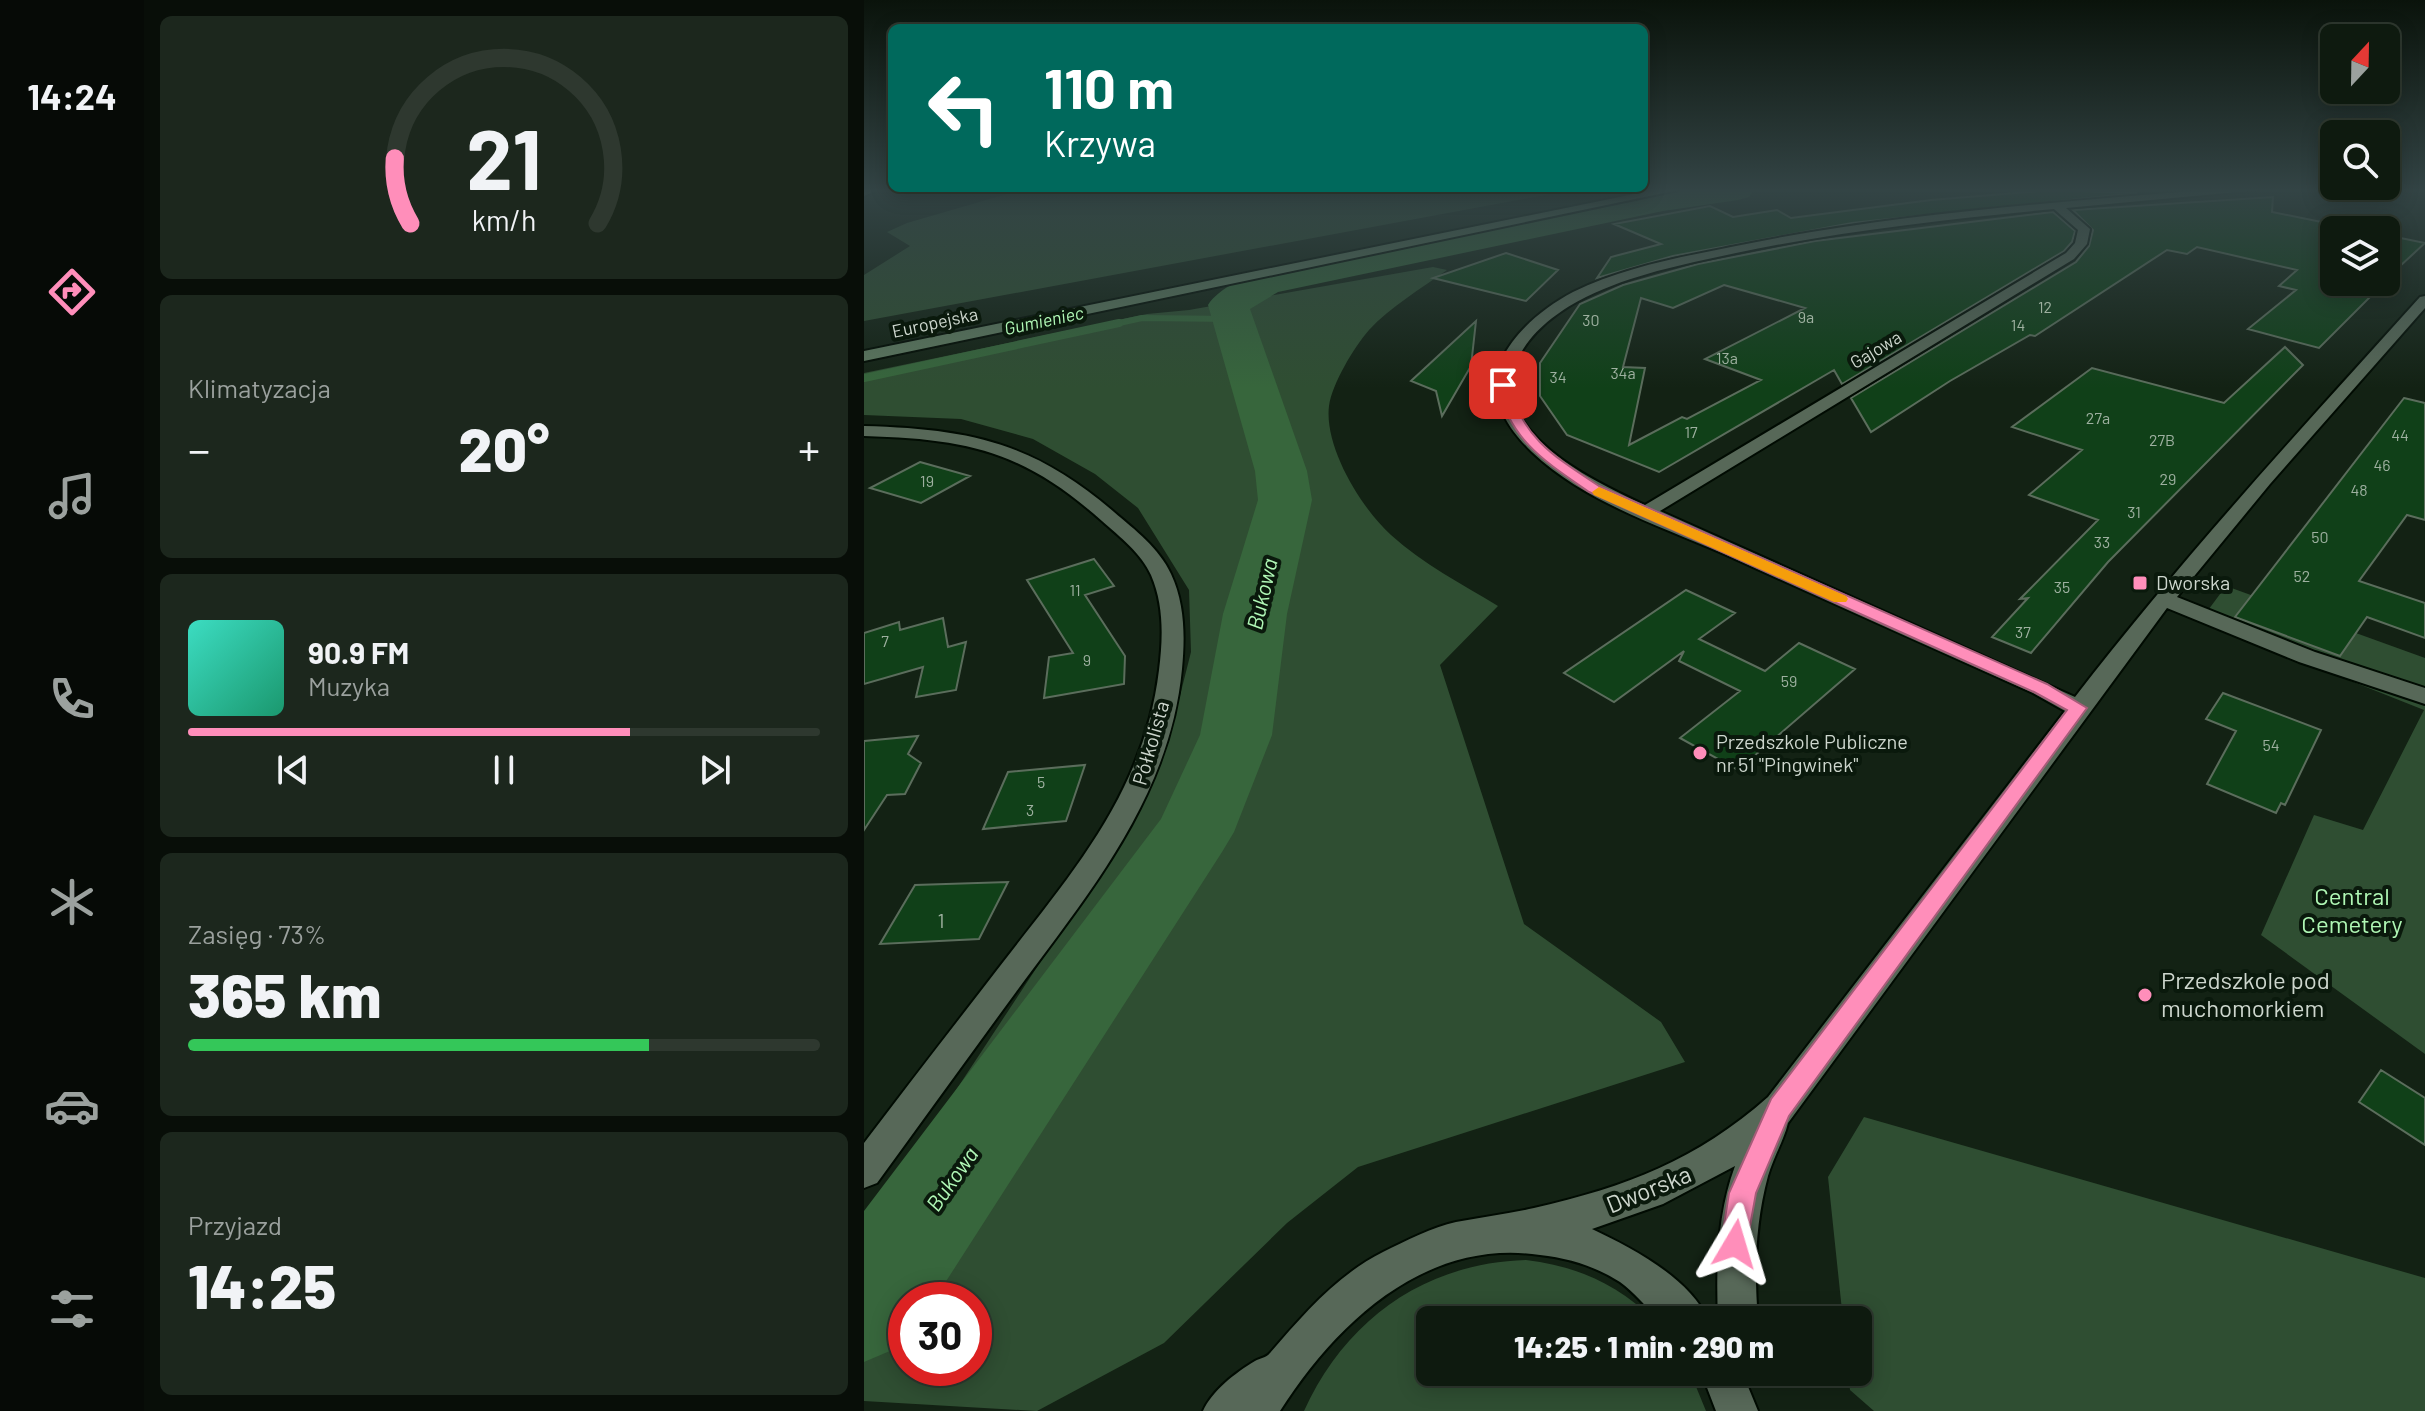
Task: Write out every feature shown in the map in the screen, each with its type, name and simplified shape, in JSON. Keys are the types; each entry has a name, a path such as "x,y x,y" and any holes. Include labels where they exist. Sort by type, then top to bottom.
{"main road":[{"path":"1198,273 1284,256"},
{"name":"Europejska","path":"864,356 1352,256"},
{"name":"Europejska","path":"864,340 1064,300"}],"street":[{"path":"1712,256 1624,278 1579,295 1552,312 1520,342 1507,362 1503,385 1509,411 1530,442 1594,489 2041,688 2078,708"},
{"name":"Gajowa","path":"1644,513 2070,256"},
{"name":"Dworska","path":"1737,1306 1734,1265 1743,1193 1758,1150 1780,1108 2163,599 2425,300"},
{"name":"Półkolista","path":"864,431 930,434 978,444 1021,458 1057,475 1151,557 1168,594 1175,633 1150,755 1139,787 1121,822 1071,894 864,1171"},
{"path":"2163,599 2307,657 2425,696"},
{"name":"Dworska","path":"1500,1234 1593,1212 1674,1183 1740,1146 1780,1108"},
{"path":"1224,1411 1289,1357 1335,1307 1388,1268 1443,1244 1500,1234 1556,1237 1609,1256 1658,1288 1675,1306"},
{"path":"1256,1411 1289,1357"},
{"path":"1727,1386 1737,1411"},
{"path":"1743,1386 1746,1411"}],"green space":[{"path":"894,256 1216,256 864,321 864,275"},
{"path":"1433,267 1447,270 1387,313 1357,346 1331,397 1329,422 1332,440 1357,493 1391,535 1429,564 1498,606 1440,665 1524,924 1661,1022 1685,1062 1358,1167 1287,1223 1164,1343 1037,1411 864,1401 864,1230 1141,809 1167,747 1191,652 1189,590 1138,508 1095,474 1033,439 961,419 864,415 864,373 1147,314 1189,310"},
{"name":"Central Cemetery","path":"2226,586 2425,658 2425,1054 2261,935 2314,815 2363,830 2424,710 2200,621"},
{"path":"1864,1117 2425,1278 2425,1411 1874,1411 1850,1390 1850,1386 1872,1386 1872,1306 1842,1306 1828,1177"},
{"path":"1526,1260 1562,1267 1611,1287 1639,1306 1416,1306 1416,1386 1696,1386 1706,1411 1304,1411 1321,1378 1342,1349 1393,1302 1422,1285 1455,1272"}],"building":[{"path":"1498,256 1515,256 1558,270 1526,301 1433,278"},
{"path":"1615,256 1674,256 1597,278 1611,257"},
{"path":"1739,256 2056,256 1842,384 1834,370 1659,472 1567,435 1540,396 1540,363 1580,304 1623,285","holes":["1724,285 1805,308 1705,359 1761,380 1629,445 1645,368 1623,367 1641,298 1673,308"]},
{"path":"2081,256 2158,256 2035,336 2030,335 1950,381 1871,432 1851,398 2076,262"},
{"path":"2235,256 2320,256 2320,296 2371,296 2319,348 2248,329 2296,290 2279,286 2297,270"},
{"path":"2400,256 2411,256 2400,266"},
{"path":"1476,321 1471,366 1442,416 1436,391 1411,381"},
{"path":"2285,347 2303,365 2108,562 2031,653 1992,637 2028,598 2020,599 2098,520 2029,495 2082,450 2012,427 2092,368 2224,403"},
{"path":"2404,398 2425,403 2425,520 2407,515 2359,581 2425,603 2425,638 2367,617 2340,656 2235,617"},
{"path":"920,462 970,476 921,503 870,488"},
{"path":"1094,559 1114,586 1085,595 1125,656 1124,684 1044,698 1049,657 1073,653 1027,580"},
{"path":"1686,590 1735,613 1699,639 1765,671 1799,643 1855,669 1738,770 1680,738 1740,691 1679,661 1684,651 1614,702 1564,673"},
{"path":"943,618 948,647 966,642 956,690 916,697 923,667 864,684 864,633 899,622 900,630"},
{"path":"2223,693 2321,730 2285,805 2281,803 2276,813 2207,784 2236,731 2206,719"},
{"path":"918,736 908,754 921,763 905,794 887,795 864,830 864,741"},
{"path":"1085,765 1066,821 983,829 1008,772"},
{"path":"1008,882 979,939 880,944 915,885"},
{"path":"2381,1070 2425,1098 2425,1145 2359,1102"}],"waterway":[{"name":"Bukowa","path":"864,1305 1194,832 1236,735 1255,614 1285,500 1281,471 1228,305 1266,283 1397,256"},
{"name":"Gumieniec","path":"1110,325 1142,318 1233,319"},
{"name":"Gumieniec","path":"864,378 1119,323"}],"slow traffic":[{"path":"1599,492 1840,599"}],"place":[{"name":"Dworska","path":"2140,583"},
{"name":"Przedszkole Publiczne nr 51 \"Pingwinek\"","path":"1700,753"},
{"name":"Przedszkole pod muchomorkiem","path":"2145,995"}],"route":[{"path":"1503,385 1509,411 1530,442 1594,489 2041,688 2078,708 1780,1108 1749,1172 1735,1244"}]}
